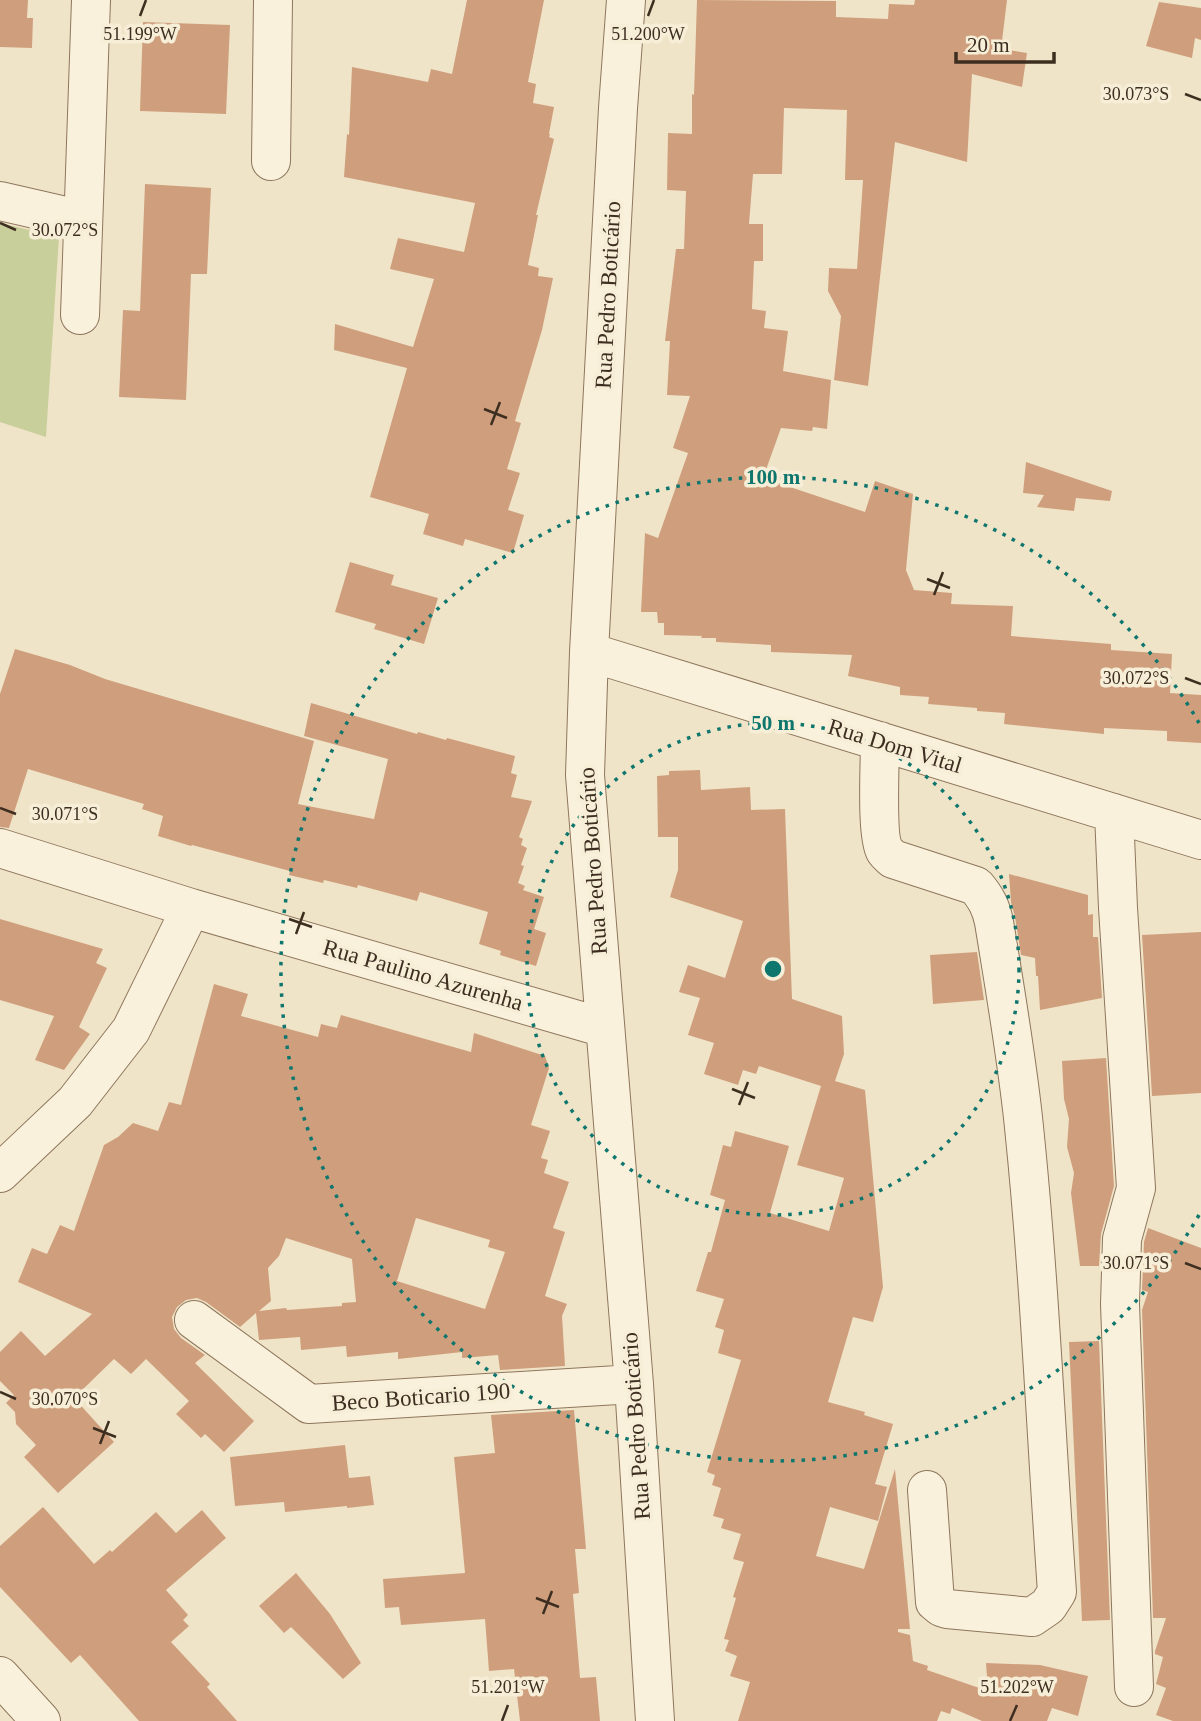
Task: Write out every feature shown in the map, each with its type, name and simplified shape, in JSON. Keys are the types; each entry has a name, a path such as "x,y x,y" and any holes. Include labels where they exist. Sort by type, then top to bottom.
{"street":[{"path":"80,316 91,0"},
{"path":"271,161 274,0"},
{"name":"Rua Pedro Boticário","path":"626,0 589,652 585,775 634,1384 656,1721"},
{"path":"0,201 83,220"},
{"name":"Rua Dom Vital","path":"589,652 1201,840"},
{"path":"880,741 881,840 885,851 893,859 976,886 991,906 1011,1022 1024,1125 1041,1317 1057,1592 1048,1606 1032,1616 947,1609 935,1602 927,1490"},
{"path":"1114,813 1136,1188 1122,1239 1120,1304 1134,1687"},
{"name":"Rua Paulino Azurenha","path":"0,848 191,908 605,1028"},
{"path":"0,1173 75,1102 131,1030 191,908"},
{"name":"Beco Boticario 190","path":"194,1320 309,1404 634,1384"},
{"path":"0,1676 41,1721"}],"green space":[{"path":"0,223 59,237 46,437 0,422"}],"building":[{"path":"0,0 28,0 27,18 33,18 32,48 0,47"},
{"path":"467,0 544,0 528,82 536,84 533,103 554,107 549,137 554,139 536,215 528,265 539,268 538,276 553,278 542,330 515,421 521,423 507,469 520,473 508,510 524,515 513,553 465,539 463,546 423,534 429,514 370,497 407,368 334,350 335,324 413,347 434,279 390,269 398,238 464,252 475,203 344,177 352,67 428,82 431,69 452,74"},
{"path":"697,0 836,1 836,17 888,19 889,4 914,5 915,0 1007,0 1001,49 1027,53 1022,87 972,74 967,162 895,142 868,386 834,380 841,316 828,291 829,268 857,269 863,180 845,180 847,110 784,108 782,174 753,174 749,224 763,224 763,261 754,261 752,309 766,311 764,328 788,331 783,371 831,380 827,429 813,427 812,431 781,428 763,478 865,512 875,481 913,494 906,570 914,590 952,593 951,604 1013,606 1011,636 1111,644 1111,650 1172,654 1170,693 1201,695 1201,743 1167,741 1167,731 1104,728 1104,734 1004,724 1005,713 928,704 929,697 900,695 900,687 848,676 852,655 771,652 771,645 716,642 716,638 701,638 702,636 664,635 664,623 658,623 657,612 641,612 645,533 658,538 688,453 673,448 690,396 667,395 670,341 665,341 676,249 684,249 686,191 667,190 668,133 692,134"},
{"path":"1159,2 1201,8 1201,40 1195,38 1192,58 1146,46"},
{"path":"143,22 230,25 226,114 140,111"},
{"path":"145,184 211,188 207,274 191,274 186,400 119,397 123,310 140,311"},
{"path":"1026,462 1112,491 1110,501 1076,498 1074,511 1037,507 1044,495 1023,493"},
{"path":"350,562 394,575 391,585 438,598 424,644 374,629 376,624 335,612"},
{"path":"15,649 70,665 105,679 314,741 298,804 374,819 388,759 304,736 311,703 417,734 418,732 446,740 447,738 515,756 511,773 517,775 511,797 532,801 519,837 523,839 521,845 527,848 518,883 525,886 523,890 544,897 534,929 546,933 536,966 500,955 501,951 479,944 488,912 420,892 417,901 358,885 357,888 324,880 323,883 289,875 290,871 158,836 163,816 142,809 144,804 28,769 9,828 0,827 0,694"},
{"path":"700,770 701,790 750,787 751,810 785,809 792,999 842,1016 844,1054 835,1081 865,1090 883,1287 873,1322 853,1317 828,1402 865,1412 864,1415 893,1424 875,1484 887,1487 878,1521 830,1507 816,1556 864,1569 895,1469 910,1629 898,1629 898,1632 910,1635 913,1661 928,1666 927,1670 988,1691 986,1663 1040,1665 1088,1676 1078,1716 1052,1708 1047,1721 982,1721 952,1708 950,1714 941,1711 937,1721 738,1721 750,1682 730,1676 737,1656 725,1651 729,1640 724,1639 744,1562 733,1559 741,1534 721,1528 724,1519 713,1516 721,1488 712,1485 715,1475 707,1472 741,1360 718,1353 724,1330 715,1327 724,1299 696,1291 708,1252 711,1252 725,1200 710,1195 723,1145 731,1147 735,1131 789,1146 770,1213 829,1231 844,1178 797,1165 821,1086 759,1066 756,1074 743,1070 738,1085 704,1074 714,1043 688,1035 700,998 679,992 688,965 725,978 743,921 670,897 678,870 678,837 658,837 657,776 669,775 669,771"},
{"path":"1009,874 1088,895 1088,915 1093,914 1093,937 1098,937 1102,998 1040,1010 1035,958 1021,955 1011,902"},
{"path":"0,919 103,949 96,963 107,968 79,1027 90,1034 64,1070 35,1060 54,1016 0,1000"},
{"path":"1201,932 1201,1093 1152,1096 1142,935"},
{"path":"977,952 984,1000 933,1004 930,955"},
{"path":"214,984 248,994 241,1016 318,1037 321,1024 337,1028 341,1015 471,1052 474,1033 545,1056 549,1068 531,1125 550,1131 541,1158 548,1160 544,1173 569,1182 553,1228 565,1232 545,1296 567,1304 562,1316 565,1366 500,1370 498,1355 462,1358 462,1352 398,1359 398,1352 347,1357 346,1346 301,1350 300,1337 259,1340 256,1313 240,1327 206,1302 197,1298 186,1300 177,1307 172,1317 174,1329 181,1338 205,1355 195,1363 254,1421 224,1452 205,1434 201,1438 176,1414 189,1401 146,1359 131,1374 114,1359 74,1398 114,1442 58,1493 24,1457 36,1445 16,1424 15,1412 6,1403 14,1395 0,1381 0,1352 21,1331 45,1356 92,1314 18,1282 32,1248 47,1254 60,1225 74,1231 104,1145 133,1123 158,1131 169,1102 181,1105","holes":["416,1218 490,1240 488,1247 505,1252 485,1309 397,1281","286,1238 352,1259 356,1302 342,1303 342,1306 259,1311 271,1301 268,1268 279,1256"]},
{"path":"1106,1058 1114,1186 1101,1234 1099,1266 1080,1266 1071,1193 1074,1173 1067,1147 1069,1119 1064,1099 1062,1061"},
{"path":"1148,1228 1201,1248 1201,1721 1173,1721 1156,1715 1166,1688 1156,1684 1163,1657 1155,1654 1155,1651 1166,1618 1153,1618 1142,1310 1148,1292 1142,1290 1144,1242"},
{"path":"1099,1341 1110,1620 1082,1621 1069,1342"},
{"path":"574,1410 586,1549 575,1549 579,1593 573,1594 580,1678 596,1677 600,1721 520,1721 514,1669 489,1671 485,1619 401,1625 399,1607 385,1608 383,1579 465,1573 454,1457 495,1453 491,1415"},
{"path":"345,1445 349,1478 370,1476 374,1505 285,1512 284,1502 235,1506 230,1457"},
{"path":"43,1507 94,1564 110,1550 112,1552 156,1512 176,1533 202,1510 226,1538 166,1590 188,1615 183,1620 189,1626 171,1642 210,1684 207,1687 237,1721 139,1721 80,1655 71,1663 0,1587 0,1546"},
{"path":"296,1573 330,1614 361,1663 343,1679 291,1627 284,1633 259,1606"}]}
